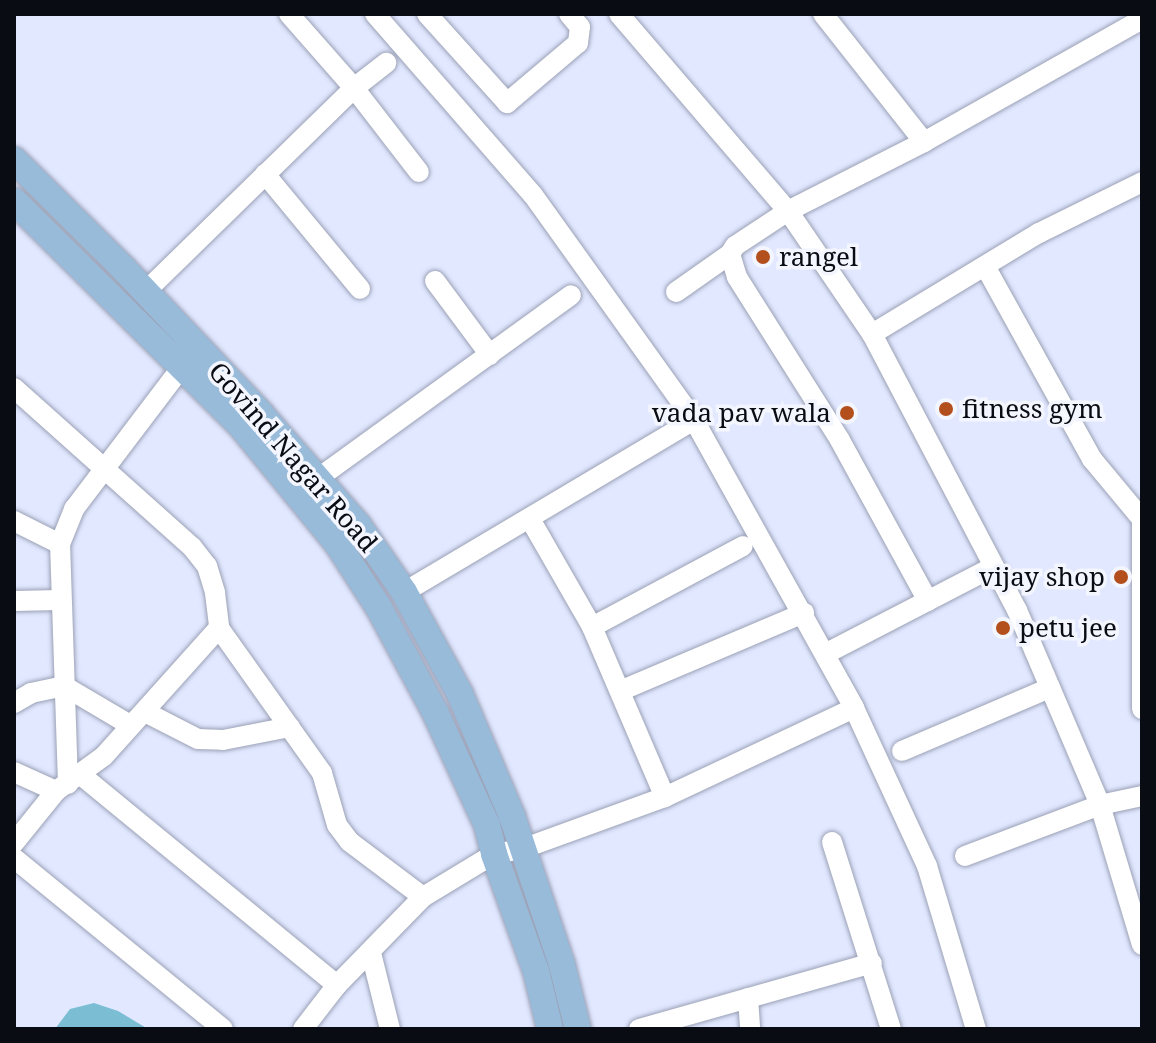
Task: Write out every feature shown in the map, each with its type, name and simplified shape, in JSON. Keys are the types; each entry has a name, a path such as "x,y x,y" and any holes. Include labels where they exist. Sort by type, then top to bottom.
{"main road":[{"name":"Govind Nagar Road","path":"14,160 145,292 307,486 337,543 379,608 435,712 487,825 494,854 536,971 550,1029"},
{"name":"Govind Nagar Road","path":"15,205 242,427 307,486 358,525 404,592 460,694 512,816 562,965 578,1029"}],"street":[{"path":"289,14 354,88 419,172"},
{"path":"375,14 533,195 694,420 804,613 854,708 927,866 976,1029"},
{"path":"427,14 507,103 578,43 580,27 569,14"},
{"path":"620,14 788,211 872,334 993,567 1050,688 1100,805 1142,945"},
{"path":"829,16 924,142"},
{"path":"676,292 730,254 735,246 788,211 924,142 1142,19"},
{"path":"145,292 354,88 386,63"},
{"path":"265,174 360,289"},
{"path":"872,334 1039,233 1142,182"},
{"path":"15,205 39,184"},
{"path":"730,254 737,277 840,440 928,601"},
{"path":"985,266 1092,459 1141,515 1142,709"},
{"path":"435,281 490,355"},
{"path":"307,486 571,295"},
{"path":"68,783 60,544 74,509 181,368"},
{"path":"16,393 102,470 168,523 207,566 219,628 322,773 337,825 350,842 423,897"},
{"path":"404,592 694,420"},
{"path":"530,519 592,627 665,797"},
{"path":"14,521 60,544"},
{"path":"592,627 743,546"},
{"path":"825,654 993,567"},
{"path":"14,601 60,600"},
{"path":"620,691 804,613"},
{"path":"14,843 68,783 104,756 219,628"},
{"path":"14,703 31,693 64,686 138,719 198,739 223,740 290,727"},
{"path":"902,751 1050,688"},
{"path":"303,1029 337,985 423,897 494,854 522,849 665,797 854,708"},
{"path":"14,772 68,783 337,985"},
{"path":"965,856 1100,805 1142,796"},
{"path":"832,842 891,1029"},
{"path":"14,858 223,1029"},
{"path":"371,953 390,1029"},
{"path":"639,1029 872,963"},
{"path":"748,998 750,1029"}],"water":[{"path":"94,1003 118,1011 148,1029 55,1029 70,1009"}],"place":[{"name":"rangel","path":"763,257"},
{"name":"fitness gym","path":"946,409"},
{"name":"vada pav wala","path":"847,413"},
{"name":"vijay shop","path":"1121,577"},
{"name":"petu jee","path":"1003,628"}]}
